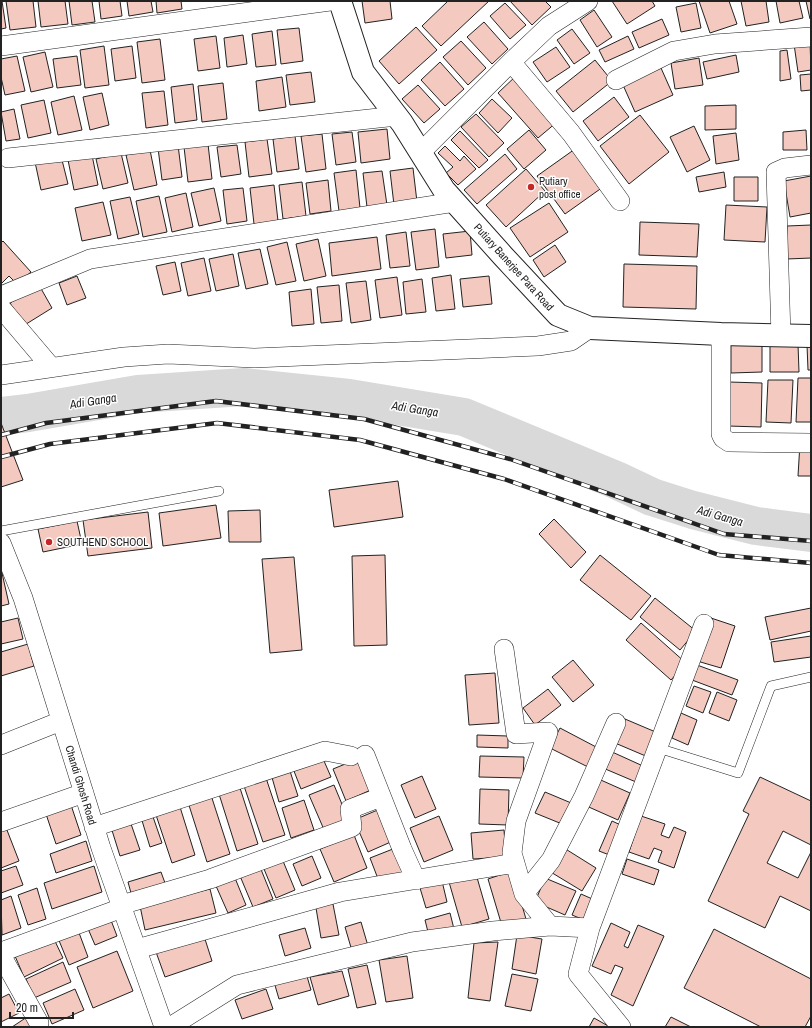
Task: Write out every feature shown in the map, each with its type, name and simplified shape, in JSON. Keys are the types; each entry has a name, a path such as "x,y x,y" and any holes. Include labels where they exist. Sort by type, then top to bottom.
{"street":[{"path":"1,46 330,1"},
{"name":"Putiary Banerjee Para Road","path":"340,1 363,72 397,116 444,190 558,315 590,328 721,334 811,336"},
{"path":"420,152 510,62 550,26 588,1"},
{"path":"616,80 674,50 715,44 811,37"},
{"path":"510,62 571,133 620,201"},
{"path":"8,158 397,116"},
{"path":"781,336 776,172 785,168 811,165"},
{"path":"1,296 90,259 455,202"},
{"path":"1,308 51,367"},
{"path":"1,375 124,357 168,354 254,358 538,346 570,341 590,328"},
{"path":"721,334 720,434 723,438 729,442 811,443"},
{"name":"Chandi Ghosh Road","path":"1,543 23,598 94,827 164,1027"},
{"path":"621,1027 578,974 590,928 704,624"},
{"path":"504,650 516,734 548,732 516,821 512,853 524,894 550,926"},
{"path":"1,745 61,721"},
{"path":"524,894 551,860 584,796 616,723"},
{"path":"94,827 325,751 358,756 381,797 416,880"},
{"path":"1,822 84,793"},
{"path":"39,1024 1,954 38,938 122,907 210,879 352,827 350,809 381,797"},
{"path":"137,949 340,892 515,862"},
{"path":"170,1027 238,985 412,942 494,931 550,926 590,928"}],"lane":[{"path":"1,531 219,491"},
{"path":"658,748 738,773 771,686 811,677"}],"building":[{"path":"1,1 6,28 1,29"},
{"path":"6,1 33,1 36,27 10,30"},
{"path":"38,1 65,1 68,24 41,27"},
{"path":"69,1 92,1 95,22 72,25"},
{"path":"99,1 120,1 122,16 101,19"},
{"path":"127,1 151,1 153,12 129,16"},
{"path":"156,1 181,1 182,9 157,13"},
{"path":"362,1 390,1 392,19 365,23"},
{"path":"448,1 489,1 441,46 422,26"},
{"path":"510,1 545,1 551,7 532,25"},
{"path":"612,1 652,1 655,6 627,24"},
{"path":"699,1 729,1 737,24 710,33"},
{"path":"741,1 766,1 769,22 746,26"},
{"path":"776,1 799,1 803,18 780,23"},
{"path":"806,1 811,1 810,19"},
{"path":"505,3 526,25 510,39 490,16"},
{"path":"696,3 701,28 681,32 676,7"},
{"path":"594,10 612,37 597,47 580,20"},
{"path":"662,19 669,35 639,48 632,32"},
{"path":"484,22 508,49 492,64 467,37"},
{"path":"416,27 437,50 399,84 379,61"},
{"path":"299,28 303,61 281,64 277,30"},
{"path":"572,29 590,53 574,64 557,40"},
{"path":"272,31 276,65 256,67 252,34"},
{"path":"243,35 247,64 227,67 224,38"},
{"path":"216,36 220,68 198,71 194,39"},
{"path":"628,36 634,49 605,62 599,50"},
{"path":"160,39 165,80 142,83 137,42"},
{"path":"461,41 486,68 468,85 443,57"},
{"path":"810,42 811,70 798,72 794,44"},
{"path":"104,46 109,85 85,88 80,50"},
{"path":"132,46 136,78 115,81 111,49"},
{"path":"556,47 570,67 547,82 533,62"},
{"path":"787,50 791,79 780,81 780,51"},
{"path":"45,52 53,87 31,92 23,57"},
{"path":"736,55 739,72 707,79 703,62"},
{"path":"17,56 25,91 5,95 1,77 1,59"},
{"path":"77,56 81,85 57,88 53,59"},
{"path":"699,58 703,85 675,89 671,63"},
{"path":"595,60 612,81 573,112 556,91"},
{"path":"440,62 464,89 445,106 421,80"},
{"path":"661,68 673,95 635,112 623,85"},
{"path":"311,72 315,102 290,105 286,75"},
{"path":"811,74 811,90 801,91 800,75"},
{"path":"517,75 557,122 538,138 498,93"},
{"path":"282,77 286,107 259,111 256,81"},
{"path":"223,83 227,119 202,122 198,86"},
{"path":"193,84 197,120 175,123 171,87"},
{"path":"418,85 440,109 424,123 402,99"},
{"path":"164,91 168,125 146,128 142,93"},
{"path":"102,93 109,125 90,130 83,97"},
{"path":"74,96 82,130 58,135 51,102"},
{"path":"614,97 629,117 598,141 583,121"},
{"path":"492,99 512,118 498,133 479,113"},
{"path":"44,100 51,133 28,138 21,105"},
{"path":"736,105 736,129 705,130 705,106"},
{"path":"14,109 20,139 6,141 1,112"},
{"path":"476,114 504,143 489,157 461,127"},
{"path":"640,115 669,152 629,184 600,146"},
{"path":"694,126 710,160 687,172 670,137"},
{"path":"387,129 390,159 361,163 358,132"},
{"path":"529,130 546,150 524,169 507,149"},
{"path":"806,130 807,150 783,150 783,132"},
{"path":"460,131 488,160 479,168 451,140"},
{"path":"352,132 356,162 336,165 332,134"},
{"path":"736,133 739,160 716,164 713,136"},
{"path":"322,134 326,169 306,172 301,136"},
{"path":"295,136 299,169 277,172 273,139"},
{"path":"267,139 272,174 249,177 245,142"},
{"path":"208,144 212,179 188,182 184,147"},
{"path":"178,145 182,177 162,180 158,148"},
{"path":"237,145 241,174 221,177 217,147"},
{"path":"445,146 460,161 464,156 476,169 458,185 446,173 453,167 438,153"},
{"path":"575,149 603,187 565,214 537,176"},
{"path":"150,150 157,185 134,190 126,155"},
{"path":"121,153 128,183 103,189 96,159"},
{"path":"505,154 517,169 477,204 464,190"},
{"path":"92,155 98,185 74,190 68,160"},
{"path":"61,156 68,184 41,190 35,162"},
{"path":"413,168 417,202 394,205 390,171"},
{"path":"526,169 545,191 506,227 486,205"},
{"path":"356,170 360,208 339,211 334,173"},
{"path":"382,171 387,205 367,207 363,173"},
{"path":"724,172 726,187 699,192 696,177"},
{"path":"811,176 811,213 790,217 784,181"},
{"path":"734,177 758,177 758,201 734,201"},
{"path":"328,180 331,211 310,214 306,183"},
{"path":"302,182 306,216 283,219 279,185"},
{"path":"274,185 278,221 254,224 250,188"},
{"path":"214,188 221,221 199,226 191,193"},
{"path":"243,188 247,221 227,224 223,190"},
{"path":"186,193 193,227 172,232 165,198"},
{"path":"159,196 167,232 143,237 136,201"},
{"path":"130,197 139,234 118,239 110,201"},
{"path":"103,202 111,235 82,241 75,208"},
{"path":"549,203 568,232 530,257 510,228"},
{"path":"726,205 767,207 765,242 724,240"},
{"path":"640,222 699,224 697,257 639,255"},
{"path":"811,225 811,258 787,259 787,226"},
{"path":"435,229 439,267 416,270 411,232"},
{"path":"470,231 472,255 446,258 443,234"},
{"path":"406,232 410,266 390,268 386,235"},
{"path":"377,237 381,269 332,276 329,243"},
{"path":"318,239 326,276 304,281 296,244"},
{"path":"3,241 31,272 17,284 9,276 1,284 1,243"},
{"path":"287,242 296,281 276,285 267,247"},
{"path":"555,245 566,262 544,277 533,260"},
{"path":"260,249 268,284 246,289 238,253"},
{"path":"233,254 239,286 216,291 209,259"},
{"path":"204,258 211,291 188,296 181,263"},
{"path":"175,262 181,291 163,295 156,266"},
{"path":"624,264 697,266 696,309 623,307"},
{"path":"451,275 455,309 436,311 432,278"},
{"path":"77,276 86,298 67,305 59,283"},
{"path":"489,276 492,304 463,307 460,279"},
{"path":"397,277 402,315 380,318 375,280"},
{"path":"422,279 426,312 406,314 403,282"},
{"path":"366,281 371,320 351,323 346,283"},
{"path":"39,285 52,308 23,326 10,303"},
{"path":"339,285 342,321 321,323 317,287"},
{"path":"311,289 314,324 292,326 289,292"},
{"path":"762,343 762,372 731,373 731,344"},
{"path":"798,344 799,372 770,372 770,345"},
{"path":"807,345 811,345 811,370 808,370"},
{"path":"798,378 811,378 811,422 796,422"},
{"path":"768,380 793,380 791,423 766,422"},
{"path":"729,382 762,383 761,427 728,426"},
{"path":"1,423 23,480 1,487"},
{"path":"800,443 811,444 811,476 798,476"},
{"path":"398,481 403,517 334,527 329,490"},
{"path":"216,505 221,538 163,546 159,513"},
{"path":"260,510 261,542 229,542 228,511"},
{"path":"148,512 152,548 88,556 83,520"},
{"path":"554,519 586,552 571,568 539,534"},
{"path":"77,521 82,544 43,552 38,529"},
{"path":"385,555 387,645 354,646 352,556"},
{"path":"600,555 651,596 631,620 580,580"},
{"path":"294,557 302,650 270,653 262,559"},
{"path":"2,573 9,604 1,606 1,574"},
{"path":"655,598 696,631 680,650 640,617"},
{"path":"811,608 811,631 770,640 765,617"},
{"path":"18,618 23,639 1,644 1,622"},
{"path":"711,618 735,626 721,668 697,661"},
{"path":"641,623 686,663 671,680 626,640"},
{"path":"811,636 811,657 774,662 771,642"},
{"path":"28,644 34,666 1,676 1,652"},
{"path":"573,660 594,685 573,702 552,677"},
{"path":"697,665 738,680 732,695 692,680"},
{"path":"495,673 499,723 469,725 465,675"},
{"path":"694,686 711,692 703,713 686,706"},
{"path":"548,689 561,705 535,725 523,708"},
{"path":"717,692 737,700 729,721 709,713"},
{"path":"681,713 697,720 688,745 672,738"},
{"path":"625,719 658,733 648,757 615,743"},
{"path":"560,728 598,748 588,767 550,748"},
{"path":"477,735 508,736 508,748 477,747"},
{"path":"610,751 643,766 636,782 603,768"},
{"path":"321,754 331,777 301,789 292,766"},
{"path":"480,756 524,757 523,778 479,777"},
{"path":"360,758 373,789 346,801 333,769"},
{"path":"289,768 298,796 279,802 271,774"},
{"path":"265,775 285,835 263,842 243,783"},
{"path":"422,776 436,809 415,818 401,785"},
{"path":"594,777 630,793 618,820 582,804"},
{"path":"760,777 811,801 811,845 783,831 767,863 798,878 811,852 811,911 780,896 765,928 708,901 749,814 743,811"},
{"path":"334,785 349,821 325,832 309,795"},
{"path":"240,788 258,844 237,851 219,794"},
{"path":"480,789 509,790 508,825 479,824"},
{"path":"210,792 230,854 207,862 187,799"},
{"path":"545,792 576,805 567,826 535,813"},
{"path":"304,800 314,830 291,838 282,808"},
{"path":"70,802 81,835 56,844 45,811"},
{"path":"180,807 195,855 172,863 156,815"},
{"path":"380,809 393,841 368,852 354,820"},
{"path":"151,811 162,843 150,847 140,814"},
{"path":"439,816 453,850 424,862 410,828"},
{"path":"641,816 665,824 661,835 669,838 674,827 686,832 674,868 658,862 662,851 654,848 649,859 629,852"},
{"path":"129,818 140,850 120,856 110,824"},
{"path":"612,821 625,827 612,856 599,851"},
{"path":"5,825 19,861 1,868 1,826"},
{"path":"504,830 506,857 473,859 471,833"},
{"path":"354,835 367,868 334,882 320,849"},
{"path":"86,841 92,861 56,873 50,854"},
{"path":"398,847 408,872 380,884 370,858"},
{"path":"564,848 596,868 582,891 549,871"},
{"path":"312,856 321,878 302,886 293,864"},
{"path":"627,859 659,870 654,885 622,874"},
{"path":"283,861 295,890 276,898 264,869"},
{"path":"16,866 23,885 1,893 1,871"},
{"path":"94,866 102,892 52,909 44,883"},
{"path":"260,867 273,899 253,907 240,876"},
{"path":"512,871 526,919 502,926 488,879"},
{"path":"161,872 165,883 131,893 128,882"},
{"path":"476,874 489,919 462,927 449,882"},
{"path":"235,878 246,905 228,913 216,886"},
{"path":"545,878 576,891 565,915 535,902"},
{"path":"442,881 447,902 426,908 420,888"},
{"path":"37,888 46,919 28,925 18,895"},
{"path":"210,889 216,913 145,930 140,906"},
{"path":"581,894 597,901 589,922 572,915"},
{"path":"11,896 21,928 2,935 1,900"},
{"path":"332,899 339,935 321,938 315,902"},
{"path":"450,913 454,929 429,936 425,920"},
{"path":"109,915 117,936 95,945 86,924"},
{"path":"361,922 368,946 352,951 345,927"},
{"path":"611,923 630,932 624,946 628,948 638,925 664,936 633,1006 611,995 623,968 615,965 611,974 592,966"},
{"path":"305,928 311,948 285,956 279,935"},
{"path":"714,929 811,979 811,1016 805,1027 761,1027 684,988"},
{"path":"78,930 88,957 69,965 58,938"},
{"path":"517,935 542,939 536,974 512,969"},
{"path":"204,936 212,961 165,977 156,952"},
{"path":"53,937 63,958 24,977 15,956"},
{"path":"498,942 490,1001 468,998 474,943"},
{"path":"117,951 133,991 93,1008 77,967"},
{"path":"407,956 413,998 386,1002 379,960"},
{"path":"63,962 71,982 34,998 26,979"},
{"path":"367,965 376,1004 357,1008 348,969"},
{"path":"342,971 349,996 318,1005 310,977"},
{"path":"306,973 311,990 279,999 274,982"},
{"path":"512,974 538,979 531,1011 505,1006"},
{"path":"75,989 84,1010 52,1024 43,1003"},
{"path":"266,989 273,1009 242,1019 235,1000"},
{"path":"9,994 19,1013 1,1022 1,998"},
{"path":"30,1015 38,1027 12,1027"},
{"path":"671,1017 691,1027 665,1027"},
{"path":"594,1018 610,1027 589,1027"}],"waterway":[{"name":"Adi Ganga","path":"1,416 28,413 138,394 244,387 349,398 464,417 616,480 652,497 693,510 756,526 811,533"}],"railway":[{"path":"1,435 46,423 216,401 364,419 510,459 724,534 811,541"},
{"path":"1,457 50,444 217,423 360,440 504,479 719,555 811,563"}],"place":[{"name":"Putiary post office","path":"531,187"},
{"name":"SOUTHEND SCHOOL","path":"49,542"}]}
